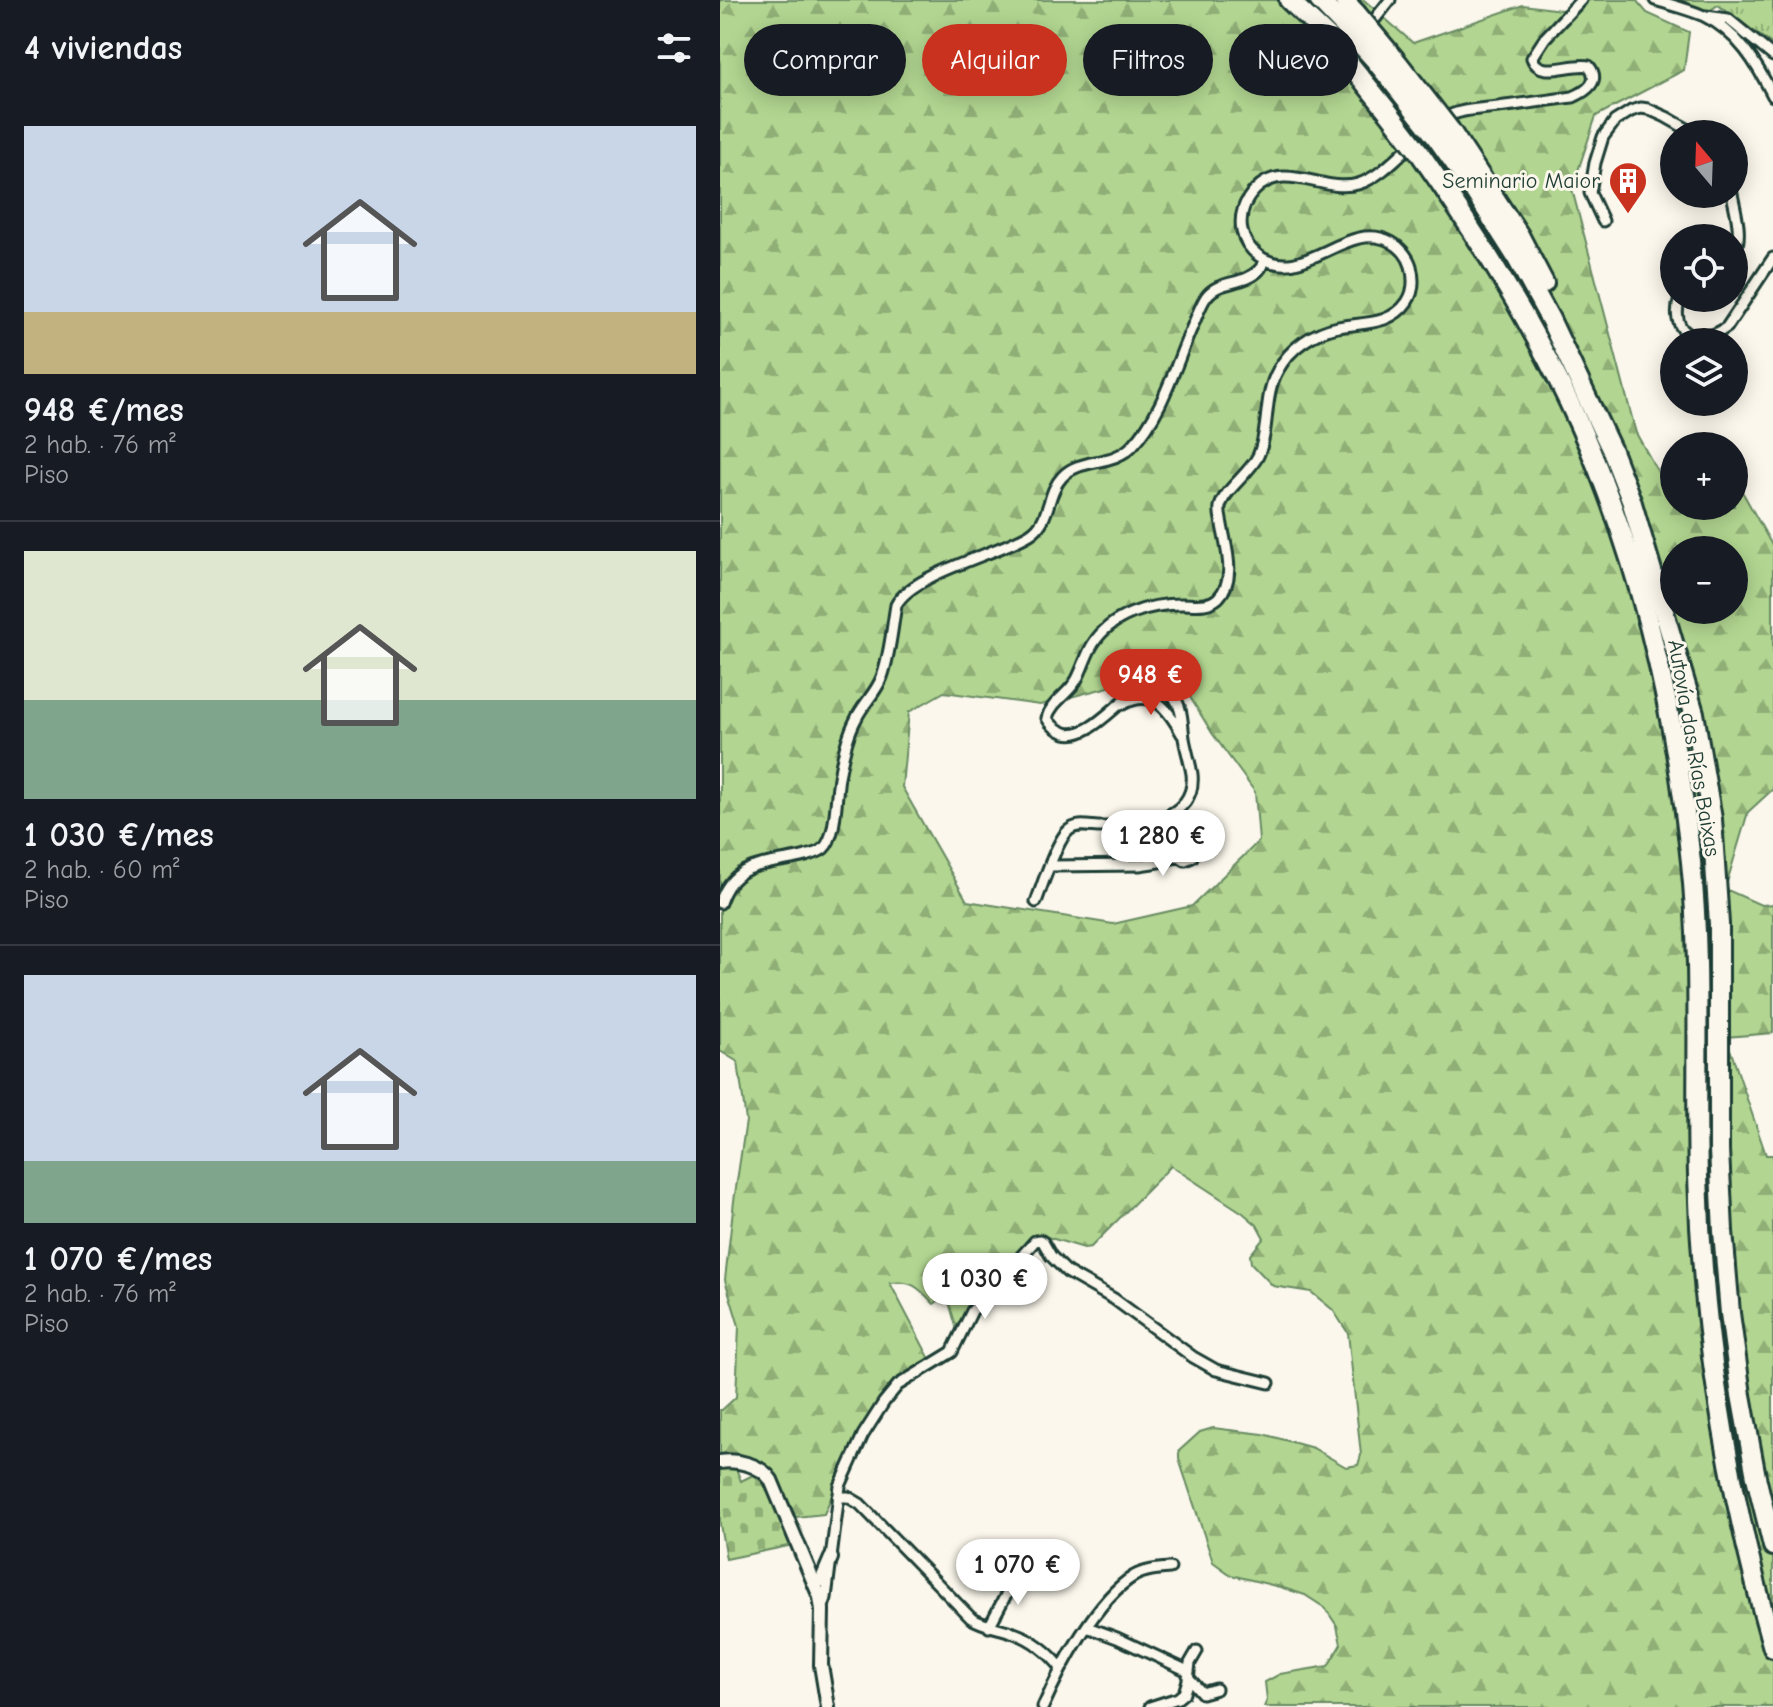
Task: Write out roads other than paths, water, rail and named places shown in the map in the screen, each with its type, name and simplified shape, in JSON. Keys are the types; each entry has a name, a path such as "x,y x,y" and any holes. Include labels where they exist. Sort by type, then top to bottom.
{"highway":[{"name":"Autovía das Rías Baixas","path":"1289,0 1328,37 1419,152 1463,214 1537,340 1569,404 1598,470 1634,572 1662,679 1682,789 1691,865 1696,943 1698,1178 1711,1353 1739,1517 1773,1648"},
{"name":"Autovía das Rías Baixas","path":"1319,0 1348,13 1374,59 1446,127 1473,189 1515,255 1550,319 1589,399 1631,500 1694,713 1712,819 1719,924 1719,1150 1730,1313 1756,1477 1773,1546"}],"street":[{"path":"1358,36 1390,0"},
{"path":"1036,902 1066,832 1076,826 1135,825 1170,815 1188,798 1192,781 1182,718 1175,698 1168,691 1148,686 1138,689 1092,728 1076,734 1056,729 1047,718 1051,708 1072,687 1096,639 1120,619 1150,607 1199,605 1217,599 1229,576 1220,518 1221,504 1257,456 1278,369 1293,350 1319,333 1389,318 1406,303 1412,289 1412,271 1407,257 1397,246 1378,237 1352,240 1292,264 1265,260 1249,246 1241,227 1244,206 1251,194 1269,180 1281,177 1345,186 1365,182 1430,127 1446,127 1573,97 1587,90 1594,76 1589,66 1581,64 1545,70 1538,68 1532,58 1545,38 1581,0"},
{"path":"1655,0 1704,16 1728,19 1773,56"},
{"path":"1704,16 1741,43 1773,96"},
{"path":"1603,221 1590,193 1603,137 1615,121 1641,108 1671,120"},
{"path":"1748,296 1773,258"},
{"path":"720,903 731,879 744,871 815,853 826,846 834,820 839,773 853,723 882,676 896,605 902,595 921,581 1006,547 1034,532 1045,518 1057,483 1066,473 1073,468 1118,457 1131,448 1165,394 1206,296 1216,287 1251,276 1259,271 1265,260"},
{"path":"1677,312 1680,326 1700,339 1718,334 1737,312"},
{"path":"1155,700 1154,691 1160,687"},
{"path":"1110,713 1134,700 1155,700 1166,709 1184,739"},
{"path":"1057,851 1073,866"},
{"path":"1051,866 1139,865 1179,856"},
{"path":"822,1610 838,1497 843,1477 863,1435 884,1402 905,1380 952,1352 972,1311 1035,1241 1043,1242 1058,1263 1074,1277 1114,1299 1193,1357 1216,1370 1269,1383"},
{"path":"720,1462 736,1461 769,1476 820,1597 821,1665 828,1707"},
{"path":"838,1497 848,1497 860,1504 971,1618 989,1627 1017,1634 1049,1654 1061,1668"},
{"path":"815,1584 822,1579 831,1558"},
{"path":"1043,1707 1061,1668 1087,1627 1116,1591 1130,1579 1146,1572 1170,1568"},
{"path":"989,1627 1018,1572"},
{"path":"1087,1627 1188,1674 1202,1693 1216,1689"},
{"path":"1150,1707 1182,1695 1186,1690 1190,1663 1197,1651"}],"place":[{"name":"Seminario Maior","path":"1628,215"}]}
